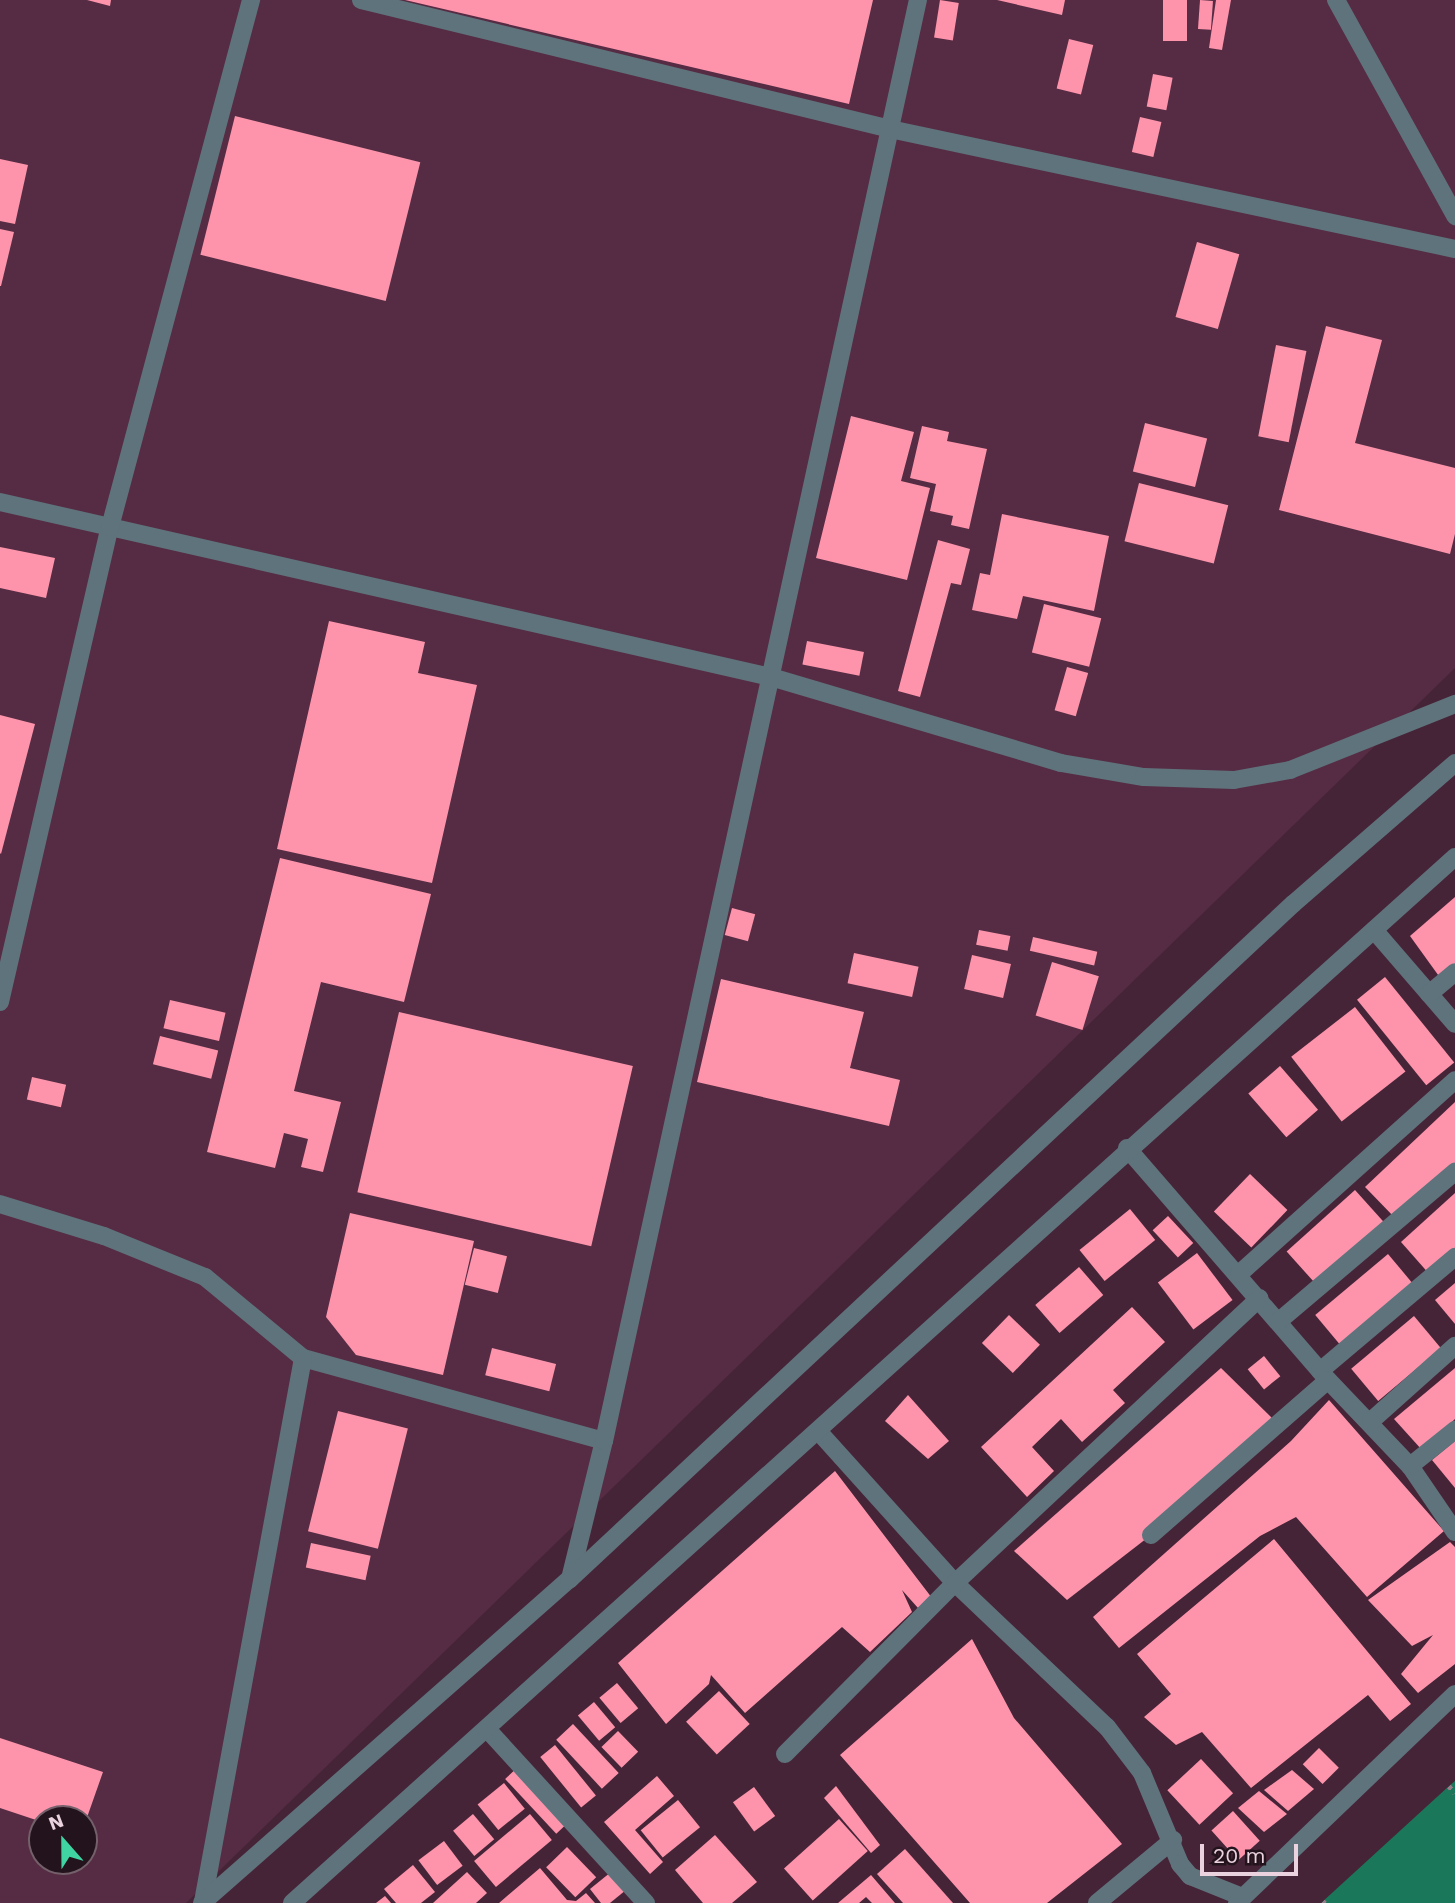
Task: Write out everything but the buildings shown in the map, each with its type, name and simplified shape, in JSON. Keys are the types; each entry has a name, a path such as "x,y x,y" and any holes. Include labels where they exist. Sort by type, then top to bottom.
{"street":[{"path":"0,1002 110,527 251,0"},
{"path":"361,0 890,129 1455,249"},
{"path":"569,1580 604,1441 918,0"},
{"path":"1336,0 1455,216"},
{"path":"0,502 771,677 1061,763 1157,778 1234,780 1290,770 1455,704"},
{"path":"203,1902 569,1580 1293,904 1455,763"},
{"path":"292,1903 311,1897 487,1728 819,1432 1126,1149 1455,857"},
{"path":"1374,930 1455,1024"},
{"path":"1429,994 1455,972"},
{"path":"1238,1274 1455,1080"},
{"path":"1126,1149 1260,1298 1324,1375 1371,1421 1410,1466 1453,1528"},
{"path":"1279,1321 1455,1172"},
{"path":"0,1204 104,1236 205,1277 303,1357 604,1441"},
{"path":"1151,1535 1455,1257"},
{"path":"785,1754 955,1583 1260,1298"},
{"path":"1371,1421 1455,1346"},
{"path":"203,1902 303,1357"},
{"path":"1410,1466 1455,1430"},
{"path":"819,1432 955,1583 1107,1727 1142,1773 1173,1840 1180,1864 1190,1875 1238,1900 1455,1694"},
{"path":"487,1728 646,1903"},
{"path":"1097,1903 1173,1840"}],"path":[{"path":"1449,1786 1455,1793"}],"shaded area":[{"path":"0,0 1455,0 1455,668 186,1903 0,1903"},
{"path":"1455,1781 1455,1903 1321,1903 1449,1786"}]}
